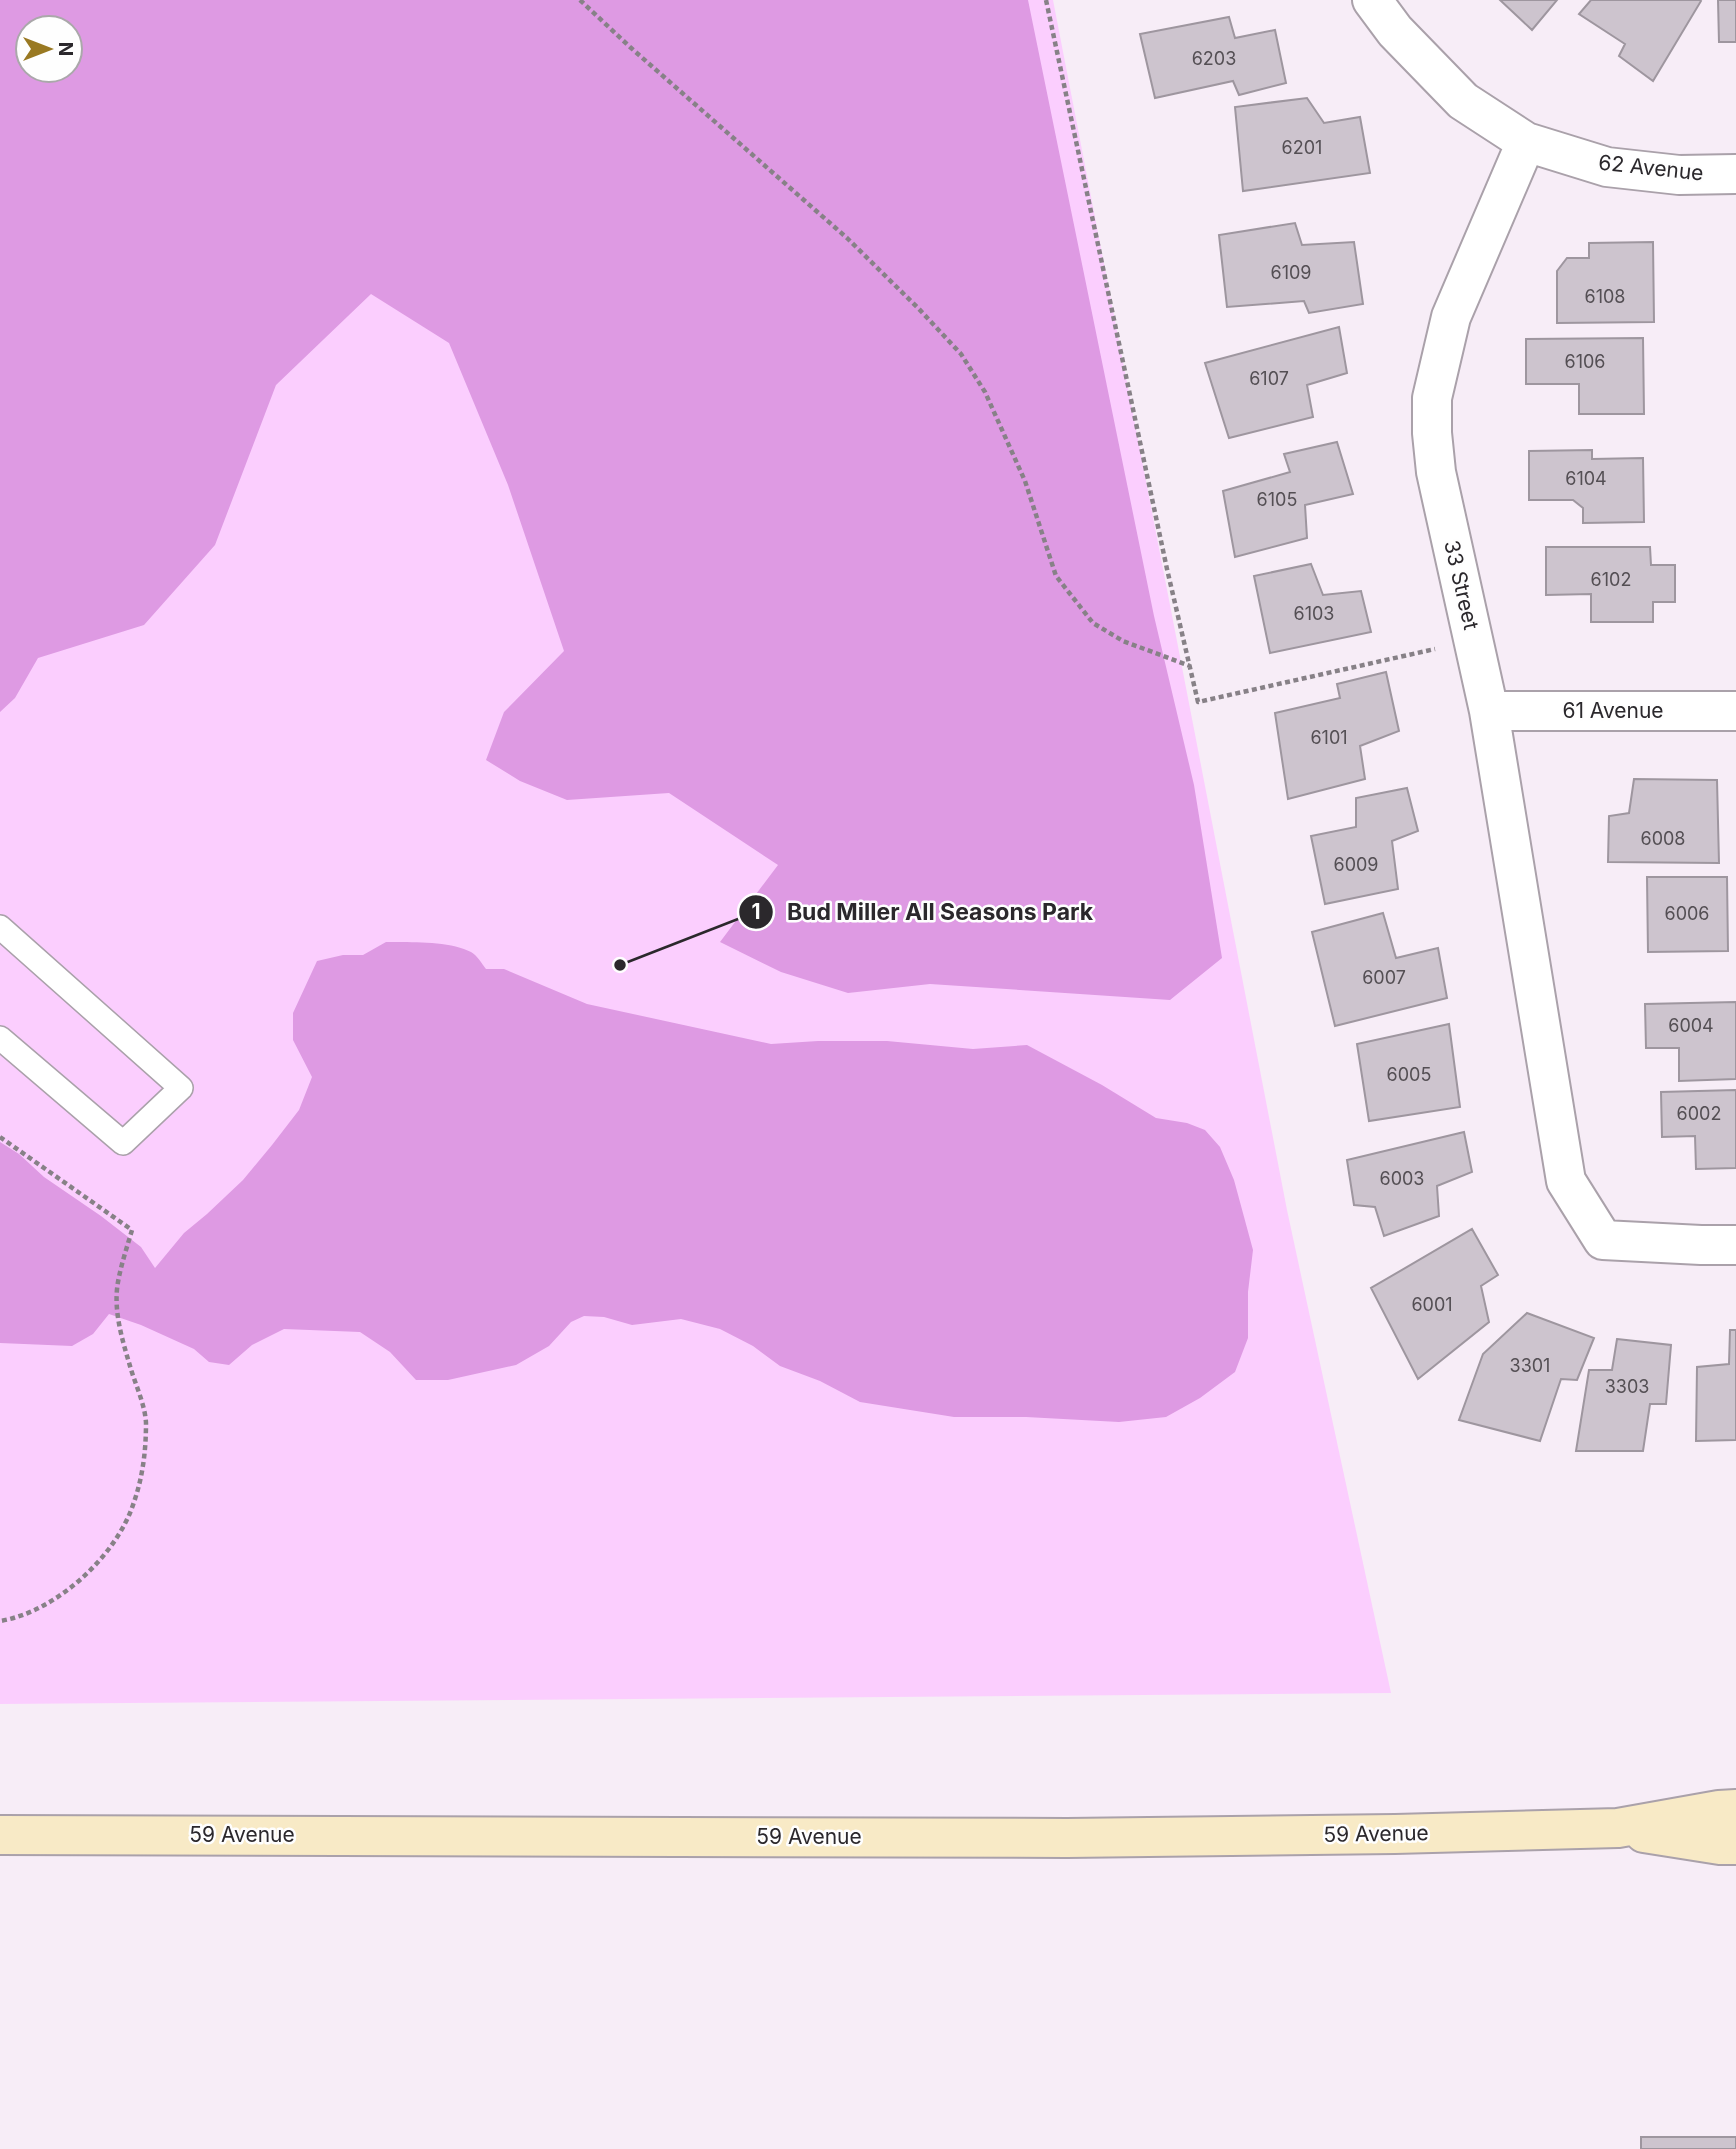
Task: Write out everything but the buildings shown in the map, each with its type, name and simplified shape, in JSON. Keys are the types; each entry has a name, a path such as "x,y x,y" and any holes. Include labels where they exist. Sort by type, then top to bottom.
{"main road":[{"name":"59 Avenue","path":"0,1835 1067,1838 1618,1828 1736,1809"},
{"name":"59 Avenue","path":"1618,1828 1720,1846 1736,1845"}],"street":[{"path":"1371,0 1395,31 1463,102 1526,142"},
{"name":"62 Avenue","path":"1526,142 1606,167 1679,175 1736,174"},
{"name":"33 Street","path":"1526,142 1451,317 1432,398 1432,433 1436,472 1489,711 1566,1181 1603,1240 1736,1245"},
{"name":"61 Avenue","path":"1489,711 1736,712"}],"lane":[{"path":"0,927 181,1088 123,1143 0,1038"}],"path":[{"path":"580,0 847,238 961,354 985,392 1025,481 1056,576 1093,623 1123,642 1190,666"},
{"path":"1046,0 1164,555 1198,702 1427,651"},
{"path":"0,1137 132,1230 117,1284 118,1328 146,1419 144,1463 134,1504 118,1535 90,1571 56,1599 13,1619 0,1621"}],"shaded area":[{"path":"0,0 1053,0 1287,1210 1391,1693 0,1704"},
{"path":"0,0 1028,0 1154,616 1194,785 1222,958 1170,1000 930,984 848,993 781,972 720,942 778,865 669,793 567,800 520,781 486,760 504,712 564,651 508,485 449,343 371,294 276,385 215,545 144,625 38,658 15,698 0,712"},
{"path":"386,942 430,943 463,948 475,955 486,969 504,969 587,1004 771,1044 887,1041 973,1049 1027,1045 1102,1085 1156,1118 1187,1123 1205,1130 1220,1147 1234,1180 1253,1250 1248,1292 1248,1338 1235,1372 1200,1398 1166,1417 1119,1422 1026,1417 954,1417 860,1402 820,1381 780,1366 753,1346 720,1329 681,1319 632,1325 604,1317 584,1316 571,1322 549,1346 516,1365 448,1380 416,1380 390,1352 360,1332 284,1329 252,1345 229,1365 209,1362 194,1349 109,1314 93,1334 72,1346 0,1343 0,1142 141,1247 155,1268 184,1233 243,1180 299,1110 312,1077 293,1040 293,1013 317,961 343,955 363,955"}],"place":[{"name":"Bud Miller All Seasons Park","path":"620,965"}]}
